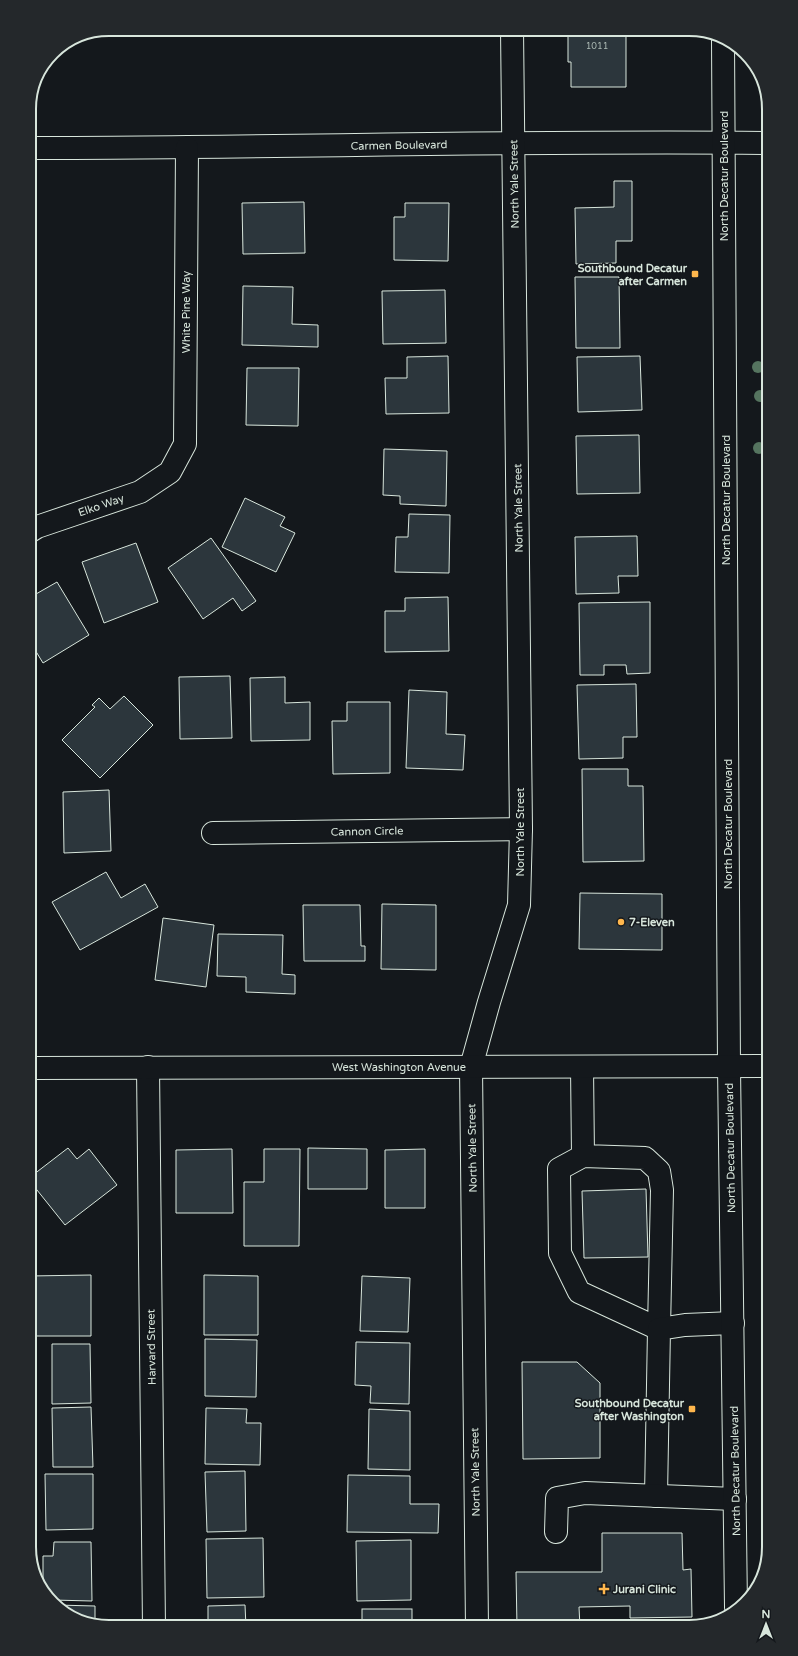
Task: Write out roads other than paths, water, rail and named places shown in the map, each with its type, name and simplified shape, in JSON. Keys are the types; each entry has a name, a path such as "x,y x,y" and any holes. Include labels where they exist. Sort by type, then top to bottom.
{"street":[{"name":"North Yale Street","path":"477,1620 471,1067 489,1002 519,905 521,829 512,36"},
{"name":"North Decatur Boulevard","path":"723,45 729,1067 736,1603"},
{"name":"Carmen Boulevard","path":"36,148 188,148 514,143 762,143"},
{"name":"White Pine Way","path":"170,472 185,444 188,148"},
{"name":"Elko Way","path":"36,528 140,492 170,472"},
{"name":"Cannon Circle","path":"213,833 521,829"},
{"name":"West Washington Avenue","path":"36,1068 762,1066"},
{"name":"Harvard Street","path":"148,1067 154,1620"},
{"path":"582,1067 583,1156"},
{"path":"656,1496 659,1329 662,1190 658,1171 645,1158 583,1156 559,1168 560,1253 579,1292 659,1329 686,1324 733,1323"},
{"path":"556,1532 557,1498 585,1492 735,1499"}],"place":[{"name":"Southbound Decatur after Carmen","path":"695,274"},
{"name":"7-Eleven","path":"621,922"},
{"name":"Southbound Decatur after Washington","path":"692,1409"},
{"name":"Jurani Clinic","path":"604,1589"}]}
